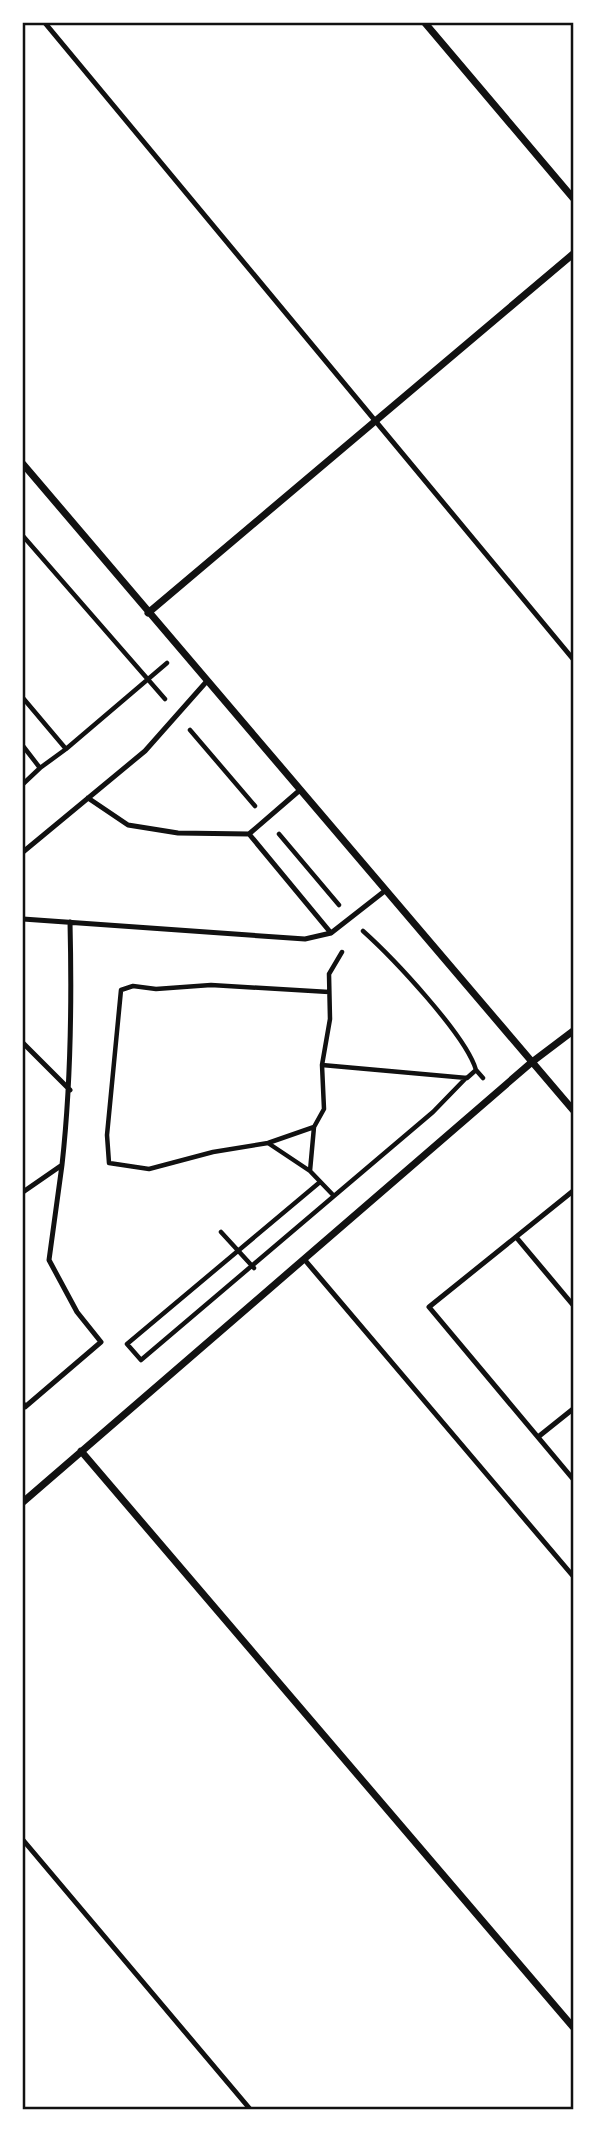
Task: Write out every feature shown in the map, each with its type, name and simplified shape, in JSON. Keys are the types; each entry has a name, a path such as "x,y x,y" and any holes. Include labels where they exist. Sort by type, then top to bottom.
{"street":[{"path":"425,23 573,198"},
{"path":"148,612 573,254"},
{"path":"23,464 573,1110"},
{"path":"23,1502 532,1062 573,1031"},
{"path":"81,1451 573,2027"}],"lane":[{"path":"45,23 573,659"},
{"path":"23,852 145,751 207,681"},
{"path":"88,798 128,825 178,833 249,834 300,790"},
{"path":"249,834 331,933"},
{"path":"23,919 305,939 331,933 386,890"},
{"path":"23,1403 25,1406 101,1342 78,1312 49,1260 70,1090 72,1013 69,922"},
{"path":"23,1043 70,1090"},
{"path":"23,1192 62,1165"},
{"path":"573,1191 429,1307 573,1479"},
{"path":"516,1237 573,1305"},
{"path":"304,1259 573,1576"},
{"path":"538,1437 573,1409"},
{"path":"23,1840 250,2109"}],"path":[{"path":"23,536 146,680"},
{"path":"23,784 40,768 79,742 146,680 181,652"},
{"path":"23,698 66,749"},
{"path":"23,746 40,768"},
{"path":"363,931 387,952 459,1038 471,1055 476,1070"},
{"path":"314,1127 268,1143 213,1152 149,1169 109,1163 107,1135 121,990 133,986 156,989 211,985 328,992"},
{"path":"310,1171 314,1127 324,1110 322,1065"},
{"path":"320,1182 127,1344 141,1360 253,1268 433,1112 467,1078"},
{"path":"268,1143 310,1171 334,1196"},
{"path":"221,1232 271,1287"}]}
